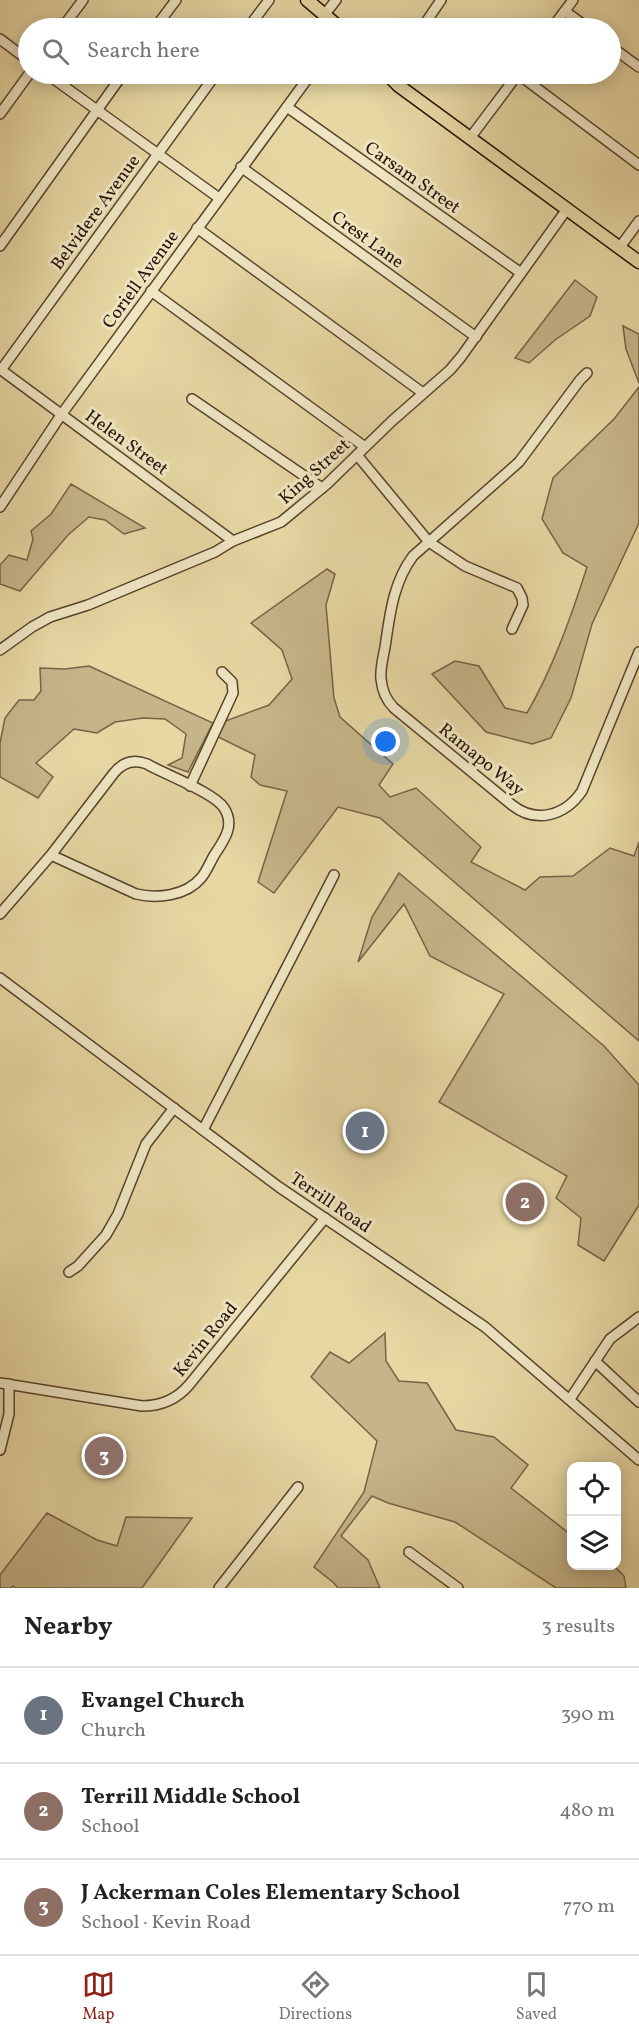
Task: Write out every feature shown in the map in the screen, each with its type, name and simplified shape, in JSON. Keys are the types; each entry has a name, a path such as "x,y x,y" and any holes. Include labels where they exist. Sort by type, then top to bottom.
{"main road":[{"path":"307,0 329,18"},
{"path":"397,84 639,262"}],"street":[{"path":"69,18 82,0"},
{"path":"162,18 176,0"},
{"path":"256,18 269,0"},
{"path":"325,14 336,0"},
{"path":"429,18 441,0"},
{"path":"560,18 573,0"},
{"path":"565,11 574,18"},
{"path":"0,39 18,52"},
{"path":"621,54 639,67"},
{"path":"0,114 22,84"},
{"path":"61,84 219,198"},
{"path":"0,246 116,84"},
{"name":"Belvidere Avenue","path":"1,370 209,84"},
{"name":"Coriell Avenue","path":"0,507 62,415 304,84"},
{"path":"470,138 510,84"},
{"path":"531,84 639,165"},
{"name":"Carsam Street","path":"287,106 521,273"},
{"name":"Crest Lane","path":"242,168 476,337"},
{"name":"King Street","path":"0,650 50,617 88,605 280,522 322,488 456,363 567,209"},
{"path":"620,247 639,221"},
{"path":"197,228 423,393"},
{"path":"151,291 365,447"},
{"name":"Helen Street","path":"1,370 233,542"},
{"name":"Ramapo Way","path":"587,373 519,462 413,556 400,576 391,605 381,668 383,692 394,708 519,810 533,815 552,814 561,811 582,791 639,652"},
{"path":"192,399 322,488"},
{"path":"357,455 429,542 465,566 517,588 523,605 512,629"},
{"path":"190,786 233,693 232,682 222,672"},
{"path":"0,914 51,855 114,773 126,763 142,762 190,786 216,800 228,816 229,829 224,843 201,878 183,890 163,896 136,894 51,855"},
{"path":"203,1130 334,875"},
{"name":"Terrill Road","path":"0,978 279,1187 485,1327 639,1460"},
{"path":"69,1272 78,1266 106,1235 118,1214 146,1144 174,1108"},
{"name":"Kevin Road","path":"5,1384 142,1406 171,1400 189,1385 325,1218"},
{"path":"570,1399 610,1339 639,1317"},
{"path":"595,1361 639,1401"},
{"path":"0,1450 9,1414 5,1384"},
{"path":"219,1588 298,1487"},
{"path":"409,1552 458,1588"}],"shaded area":[{"path":"575,280 597,297 590,316 555,340 529,363 515,358"},
{"path":"623,326 639,334 639,383 626,349"},
{"path":"639,387 639,523 592,624 571,698 551,738 532,744 486,732 432,674 455,661 479,666 505,708 527,713 561,642 587,567 563,553 542,519 553,478 614,419"},
{"path":"71,484 145,528 124,534 105,520 89,517 68,535 20,591 0,584 0,565 9,555 27,560 33,539 31,531 51,514"},
{"path":"327,569 335,574 326,605 334,698 340,717 393,764 379,785 390,797 416,788 481,847 471,862 525,890 540,877 573,876 610,848 634,856 639,842 639,1041 380,818 338,807 274,893 258,882 287,791 260,785 251,777 255,755 214,735 220,723 269,705 292,679 282,650 251,623"},
{"path":"89,666 213,723 188,772 168,765 182,758 186,734 165,719 143,718 115,722 97,733 74,729 36,763 53,777 38,798 0,777 0,743 5,718 19,700 34,700 41,691 40,668 65,669"},
{"path":"399,873 604,1046 639,1085 639,1205 604,1261 578,1245 581,1218 556,1198 567,1176 439,1102 504,994 430,956 404,904 358,962 372,917"},
{"path":"385,1333 386,1361 399,1381 427,1383 456,1430 494,1437 528,1465 511,1488 567,1532 567,1570 618,1570 624,1576 626,1588 556,1588 455,1522 388,1503 372,1496 341,1536 368,1560 380,1588 338,1588 314,1567 364,1492 377,1441 311,1377 330,1352 349,1363"},
{"path":"47,1513 97,1540 117,1546 126,1517 192,1518 142,1588 16,1588 13,1586 0,1588 0,1575"}],"place":[{"name":"Evangel Church","path":"365,1131"},
{"name":"Terrill Middle School","path":"525,1202"},
{"name":"J Ackerman Coles Elementary School","path":"104,1456"}]}
